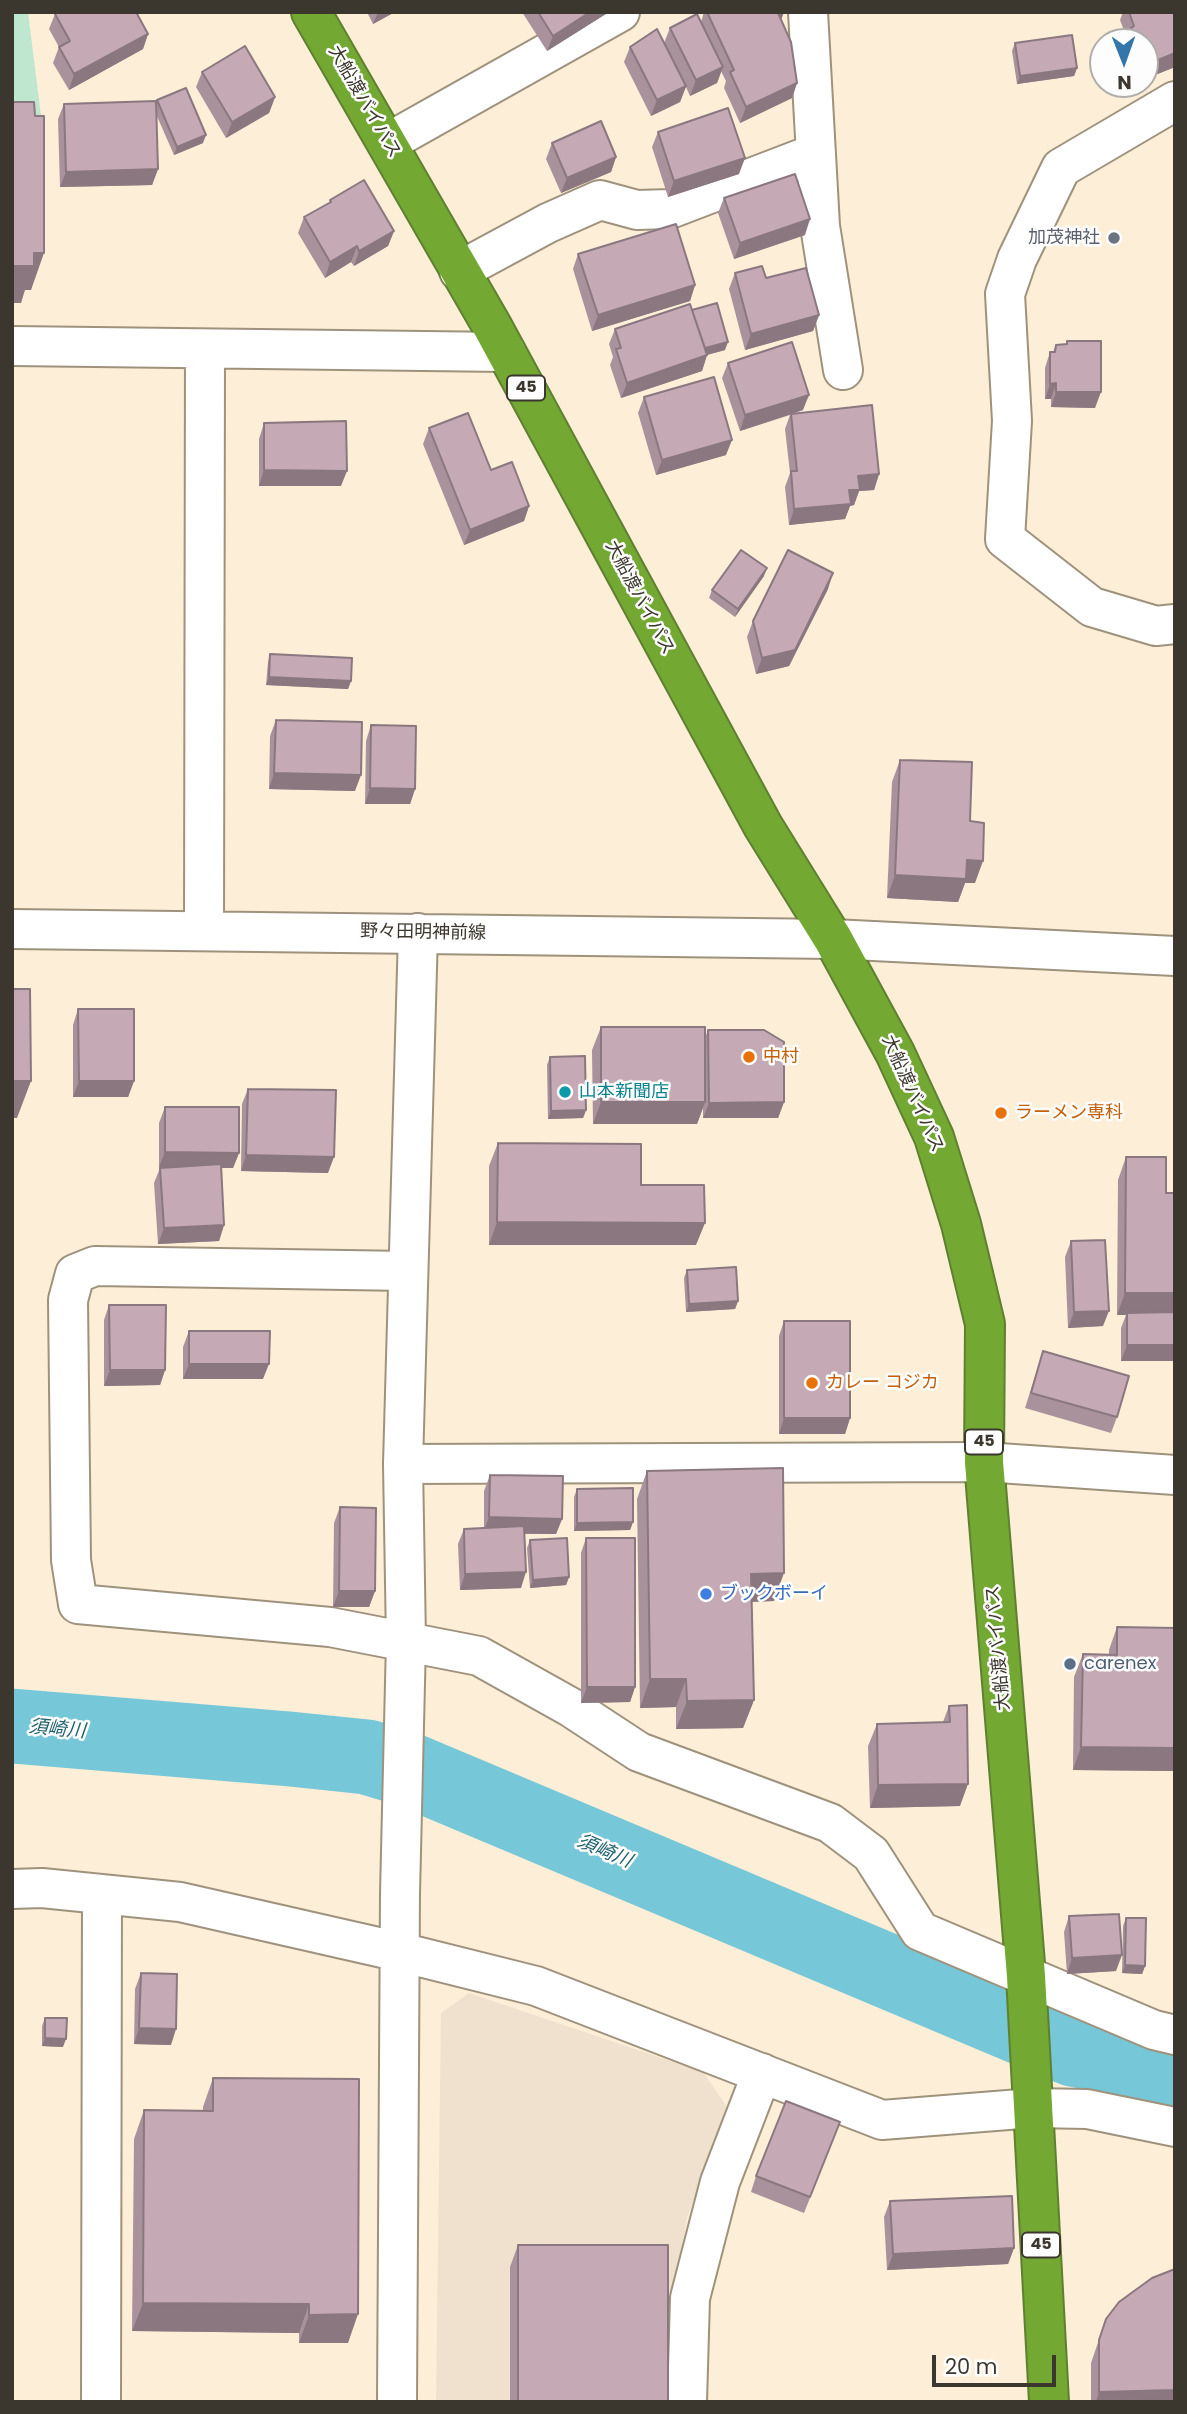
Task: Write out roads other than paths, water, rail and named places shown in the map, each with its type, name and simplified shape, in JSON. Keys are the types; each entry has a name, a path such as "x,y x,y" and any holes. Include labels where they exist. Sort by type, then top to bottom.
{"highway":[{"name":"大船渡バイパス","path":"312,12 506,352 763,826 833,939 895,1053 934,1137 961,1224 985,1324 984,1462 1026,1988 1049,2402"}],"street":[{"path":"387,143 620,12"},
{"path":"808,12 820,226 843,370"},
{"path":"1175,101 1061,168 1017,259 1005,295 1013,421 1005,539 1092,607 1156,625 1175,624"},
{"path":"459,271 548,223 600,200 637,210 670,209 816,153"},
{"path":"12,346 506,352"},
{"path":"204,930 205,349"},
{"name":"野々田明神前線","path":"12,929 833,939 1175,956"},
{"path":"397,2402 400,1894 406,1641 403,1464 418,933"},
{"path":"408,1271 95,1266 75,1274 68,1300 71,1560 78,1604 330,1626 479,1656 572,1708 639,1752 830,1823 871,1854 920,1931 1026,1988 1175,2035"},
{"path":"403,1464 984,1462 1175,1475"},
{"path":"12,1889 42,1888 180,1902 536,1986 882,2120 1033,2098 1175,2127"},
{"path":"101,2402 102,1894"},
{"path":"687,2402 690,2298 720,2182 762,2073"}],"waterway":[{"name":"須崎川","path":"12,1726 367,1757 407,1769 1073,2049 1175,2070"}],"place":[{"name":"加茂神社","path":"1114,238"},
{"name":"中村","path":"749,1057"},
{"name":"山本新聞店","path":"565,1092"},
{"name":"ラーメン専科","path":"1001,1113"},
{"name":"カレー コジカ","path":"812,1383"},
{"name":"ブックボーイ","path":"706,1594"},
{"name":"carenex","path":"1070,1664"}]}
